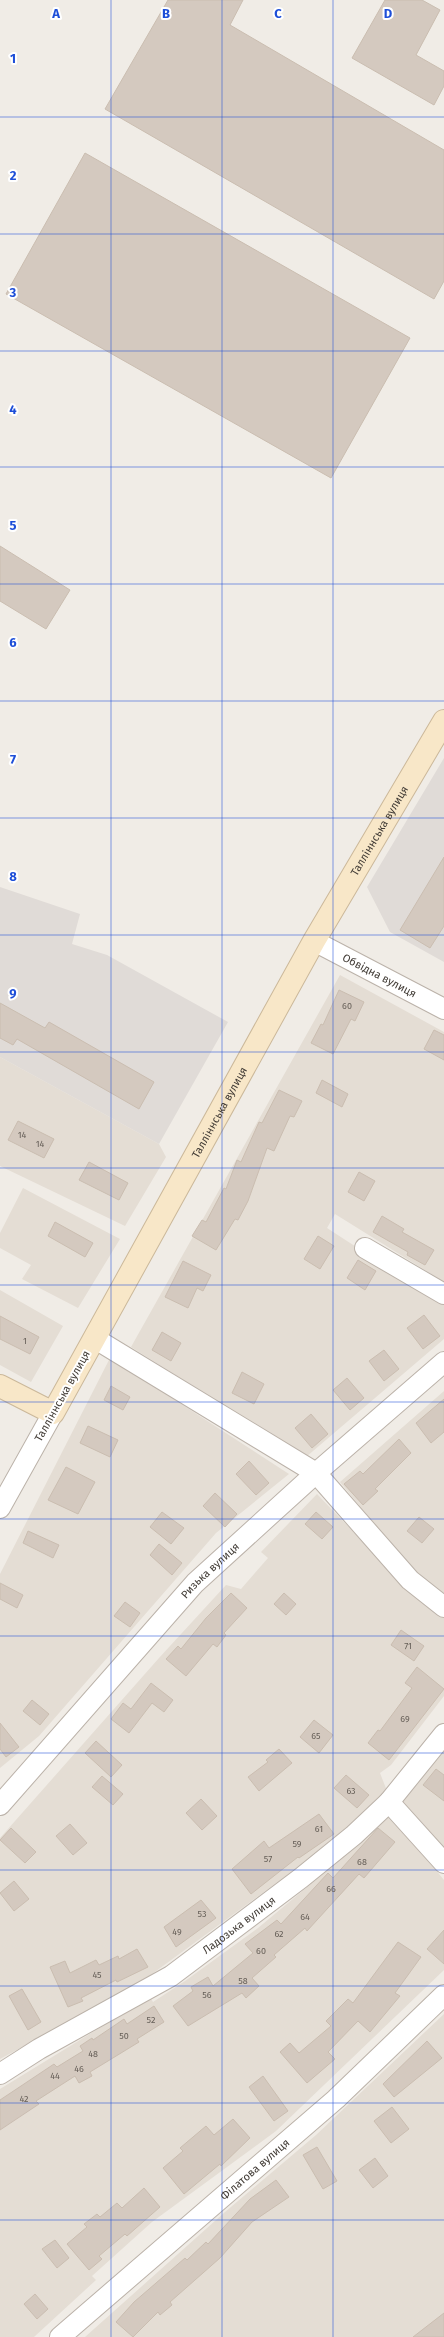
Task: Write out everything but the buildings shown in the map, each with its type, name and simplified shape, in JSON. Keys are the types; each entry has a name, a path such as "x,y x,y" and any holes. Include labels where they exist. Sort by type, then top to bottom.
{"street":[{"name":"Талліннська вулиця","path":"0,1508 314,941 444,721"},
{"name":"Обвідна вулиця","path":"314,941 444,1010"},
{"path":"365,1248 444,1294"},
{"path":"94,1338 316,1473 410,1580 444,1607"},
{"name":"Ризька вулиця","path":"1,1799 195,1583 316,1473 444,1362"},
{"path":"0,1386 53,1412"},
{"name":"Ладозька вулиця","path":"0,2074 39,2049 171,1976 307,1873 354,1835 389,1802 444,1734"},
{"path":"389,1802 444,1863"},
{"name":"Філатова вулиця","path":"60,2337 336,2099 444,1995"}],"shaded area":[{"path":"444,758 444,962 390,932 367,887"},
{"path":"0,887 80,914 72,944 107,955 228,1022 159,1144 0,1057"},
{"path":"340,975 444,1032 444,1282 335,1214 327,1228 444,1304 444,1339 306,1457 131,1347"},
{"path":"0,1057 159,1144 166,1157 125,1226 0,1166"},
{"path":"23,1188 120,1239 78,1308 22,1279 31,1265 0,1248 0,1233"},
{"path":"0,1290 63,1326 31,1382 0,1365"},
{"path":"110,1358 289,1474 216,1533 39,1736 0,1768 0,1574"},
{"path":"444,1391 444,1598 409,1566 340,1482"},
{"path":"317,1494 389,1569 444,1618 444,1696 391,1765 380,1773 387,1791 339,1837 137,1985 0,2059 0,1838 159,1658 226,1585 241,1589 268,1558 261,1552"},
{"path":"444,1750 444,1854 400,1804"},
{"path":"389,1813 444,1880 444,1970 276,2131 152,2222 92,2276 96,2280 34,2337 0,2337 0,2089 150,1997 153,2002 185,1981 258,1928 330,1868"},
{"path":"444,2014 444,2337 85,2337 225,2212 316,2135"}]}
